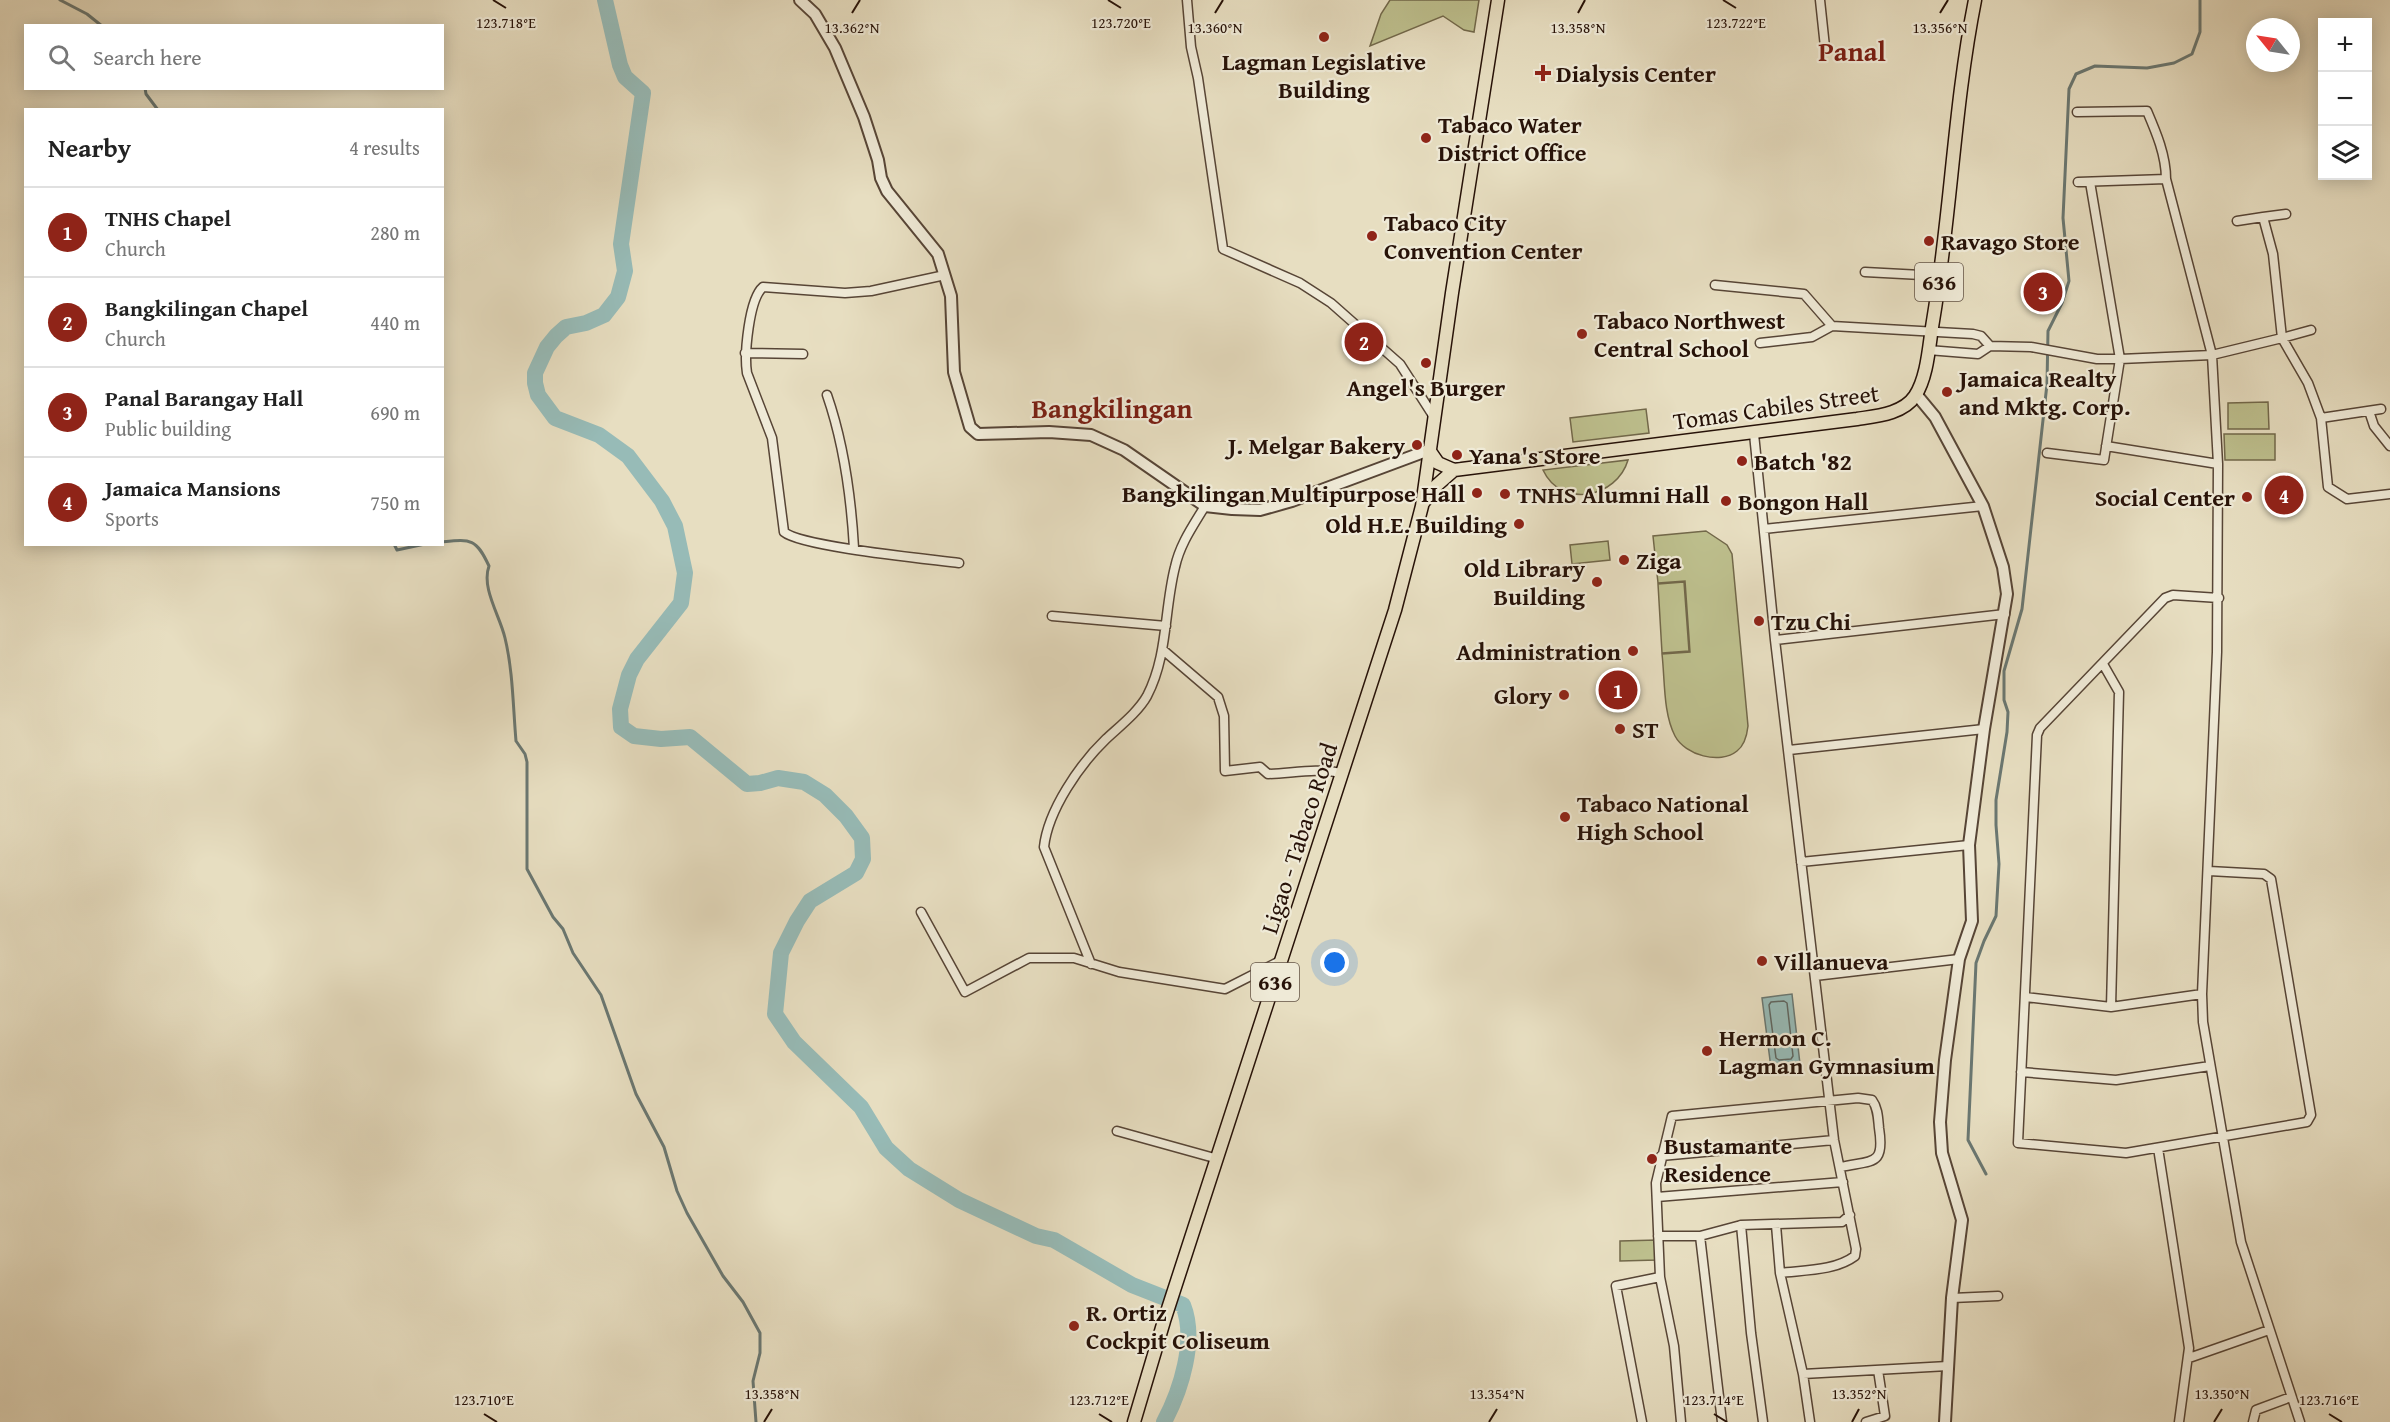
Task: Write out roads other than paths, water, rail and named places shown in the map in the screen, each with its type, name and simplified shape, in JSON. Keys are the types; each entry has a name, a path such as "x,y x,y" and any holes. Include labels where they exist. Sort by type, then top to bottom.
{"main road":[{"name":"636","path":"1429,450 1498,0"},
{"name":"636","path":"1916,394 1928,350 1940,276 1961,79 1975,0"},
{"name":"Tomas Cabiles Street","path":"1454,470 1754,434 1878,415 1902,407 1916,394"},
{"path":"1429,450 1438,463 1454,470"},
{"name":"Ligao - Tabaco Road","path":"1134,1422 1164,1321 1395,610 1422,506 1429,450"},
{"name":"Ligao - Tabaco Road","path":"1422,506 1437,485 1454,470"}],"street":[{"path":"800,0 815,14 835,48 864,117 878,160 881,178 887,191 938,254 951,296 954,372 973,431 983,436 1049,432 1090,435 1124,450 1205,506 1260,510 1292,501 1429,450"},
{"path":"1187,0 1191,47 1198,78 1223,249 1300,283 1331,303 1400,364 1435,418"},
{"path":"1820,0 1825,47"},
{"path":"2077,112 2146,111 2160,143 2166,179 2212,355 2218,464 2219,598 2202,994 2203,1022 2239,1233 2300,1422"},
{"path":"2078,182 2166,179"},
{"path":"2047,453 2104,460 2120,359 2090,182"},
{"path":"2237,221 2286,214"},
{"path":"2263,217 2273,254 2282,338 2308,383 2321,418 2328,487 2347,499 2390,494"},
{"path":"1865,272 1940,276"},
{"path":"945,275 871,291 845,293 763,287 756,296 745,353 747,373 772,438 784,532 799,540 959,563"},
{"path":"1716,285 1804,294 1832,326"},
{"path":"1760,343 1812,337 1832,326 1931,330 1981,336 1990,346"},
{"path":"1928,350 1978,354 1990,346 2031,347 2097,358 2120,359 2212,355 2310,330"},
{"path":"745,353 803,354"},
{"path":"827,394 838,427 853,514 854,548"},
{"path":"1916,394 1935,417 1983,506 2003,567 2007,594 1984,729 1969,844 1971,921 1959,959 1945,1059 1940,1122 1942,1153 1962,1220 1952,1298 1945,1422"},
{"path":"2321,418 2381,409"},
{"path":"2369,411 2374,426 2390,446"},
{"path":"1754,434 1834,1140 1856,1249 1853,1258 1827,1268 1780,1273"},
{"path":"2106,446 2218,464"},
{"path":"1091,964 1044,847 1046,830 1078,769 1146,697 1162,650 1174,569 1180,547 1205,506"},
{"path":"1764,530 1983,506"},
{"path":"2209,871 2264,874 2271,879 2310,1115 2307,1122 2126,1153 2018,1143 2037,735 2040,728 2165,598 2173,595 2219,598"},
{"path":"1776,640 2005,614"},
{"path":"1052,616 1166,626"},
{"path":"1162,650 1218,697 1224,716 1225,771 1260,767 1268,774 1308,770 1342,773"},
{"path":"2103,664 2119,692 2111,1007"},
{"path":"1790,750 1984,729"},
{"path":"1801,862 1969,844"},
{"path":"921,912 965,992 1029,958 1074,958 1119,972 1225,988 1282,960"},
{"path":"1815,976 1959,959"},
{"path":"2025,998 2111,1007 2202,994"},
{"path":"2021,1072 2116,1080 2210,1066"},
{"path":"1681,1422 1674,1346 1660,1277 1656,1183 1672,1116 1857,1098 1872,1100 1878,1114 1882,1148 1879,1155 1873,1160 1841,1167"},
{"path":"1117,1131 1218,1159"},
{"path":"1661,1156 1834,1140"},
{"path":"2158,1148 2189,1358 2179,1422"},
{"path":"1657,1197 1843,1182"},
{"path":"1658,1236 1700,1236 1741,1225 1842,1222 1850,1215"},
{"path":"1741,1225 1751,1333 1763,1422"},
{"path":"1776,1225 1780,1273 1803,1374 1810,1422"},
{"path":"1700,1236 1722,1422"},
{"path":"1642,1422 1616,1286 1660,1277"},
{"path":"1952,1298 1998,1296"},
{"path":"2189,1358 2269,1330"},
{"path":"1803,1374 1948,1366"},
{"path":"1866,1422 1885,1416 1878,1370"},
{"path":"2253,1422 2256,1410 2291,1397"}],"water":[{"path":"2281,480 2287,484 2291,493 2290,504 2285,510 2281,510 2275,504 2278,496 2275,486"},
{"path":"1792,994 1800,1064 1771,1068 1762,998"}],"waterway":[{"path":"60,0 87,14 100,24"},
{"path":"605,0 620,65 625,77 643,93 621,244 625,271 618,297 604,315 586,323 566,327 547,347 535,373 535,383 538,395 555,418 599,435 628,456 662,501 675,526 685,573 681,603 637,659 629,675 620,709 621,727 634,736 661,739 690,737 747,784 778,778 804,782 825,795 846,816 862,838 863,859 856,873 810,901 797,921 781,953 775,1014 794,1042 861,1107 886,1148 909,1169 959,1200 1036,1236 1054,1240 1132,1285 1183,1305 1187,1319 1188,1349 1181,1380 1164,1422"},
{"path":"1986,1174 1968,1140 1976,963 1996,916 1999,864 1996,800 2008,712 2004,700 2004,671 2022,609 2047,384 2048,331 2062,303 2069,281 2063,218 2069,89 2076,74 2095,66 2147,68 2174,63 2192,54 2200,32 2200,0"},
{"path":"145,90 156,108"},
{"path":"444,542 472,542 480,550 489,566 487,575 489,593 503,629 510,663 516,741 525,754 527,762 527,869 553,917 563,929 573,953 601,995 636,1094 664,1147 677,1191 687,1213 723,1276 743,1302 760,1333 760,1353 753,1381 756,1422"},
{"path":"395,546 397,550 416,546"}],"place":[{"name":"Lagman Legislative Building","path":"1324,37"},
{"name":"Dialysis Center","path":"1543,73"},
{"name":"Tabaco Water District Office","path":"1426,138"},
{"name":"Tabaco City Convention Center","path":"1372,236"},
{"name":"Ravago Store","path":"1929,241"},
{"name":"Panal Barangay Hall","path":"2043,292"},
{"name":"Tabaco Northwest Central School","path":"1582,334"},
{"name":"Bangkilingan Chapel","path":"1364,342"},
{"name":"Angel's Burger","path":"1426,363"},
{"name":"Jamaica Realty and Mktg. Corp.","path":"1947,392"},
{"name":"J. Melgar Bakery","path":"1417,445"},
{"name":"Yana's Store","path":"1457,455"},
{"name":"Batch '82","path":"1742,461"},
{"name":"Bangkilingan Multipurpose Hall","path":"1477,493"},
{"name":"TNHS Alumni Hall","path":"1505,494"},
{"name":"Jamaica Mansions","path":"2284,495"},
{"name":"Social Center","path":"2247,497"},
{"name":"Bongon Hall","path":"1726,501"},
{"name":"Old H.E. Building","path":"1519,524"},
{"name":"Ziga","path":"1624,560"},
{"name":"Old Library Building","path":"1597,582"},
{"name":"Tzu Chi","path":"1759,621"},
{"name":"Administration","path":"1633,651"},
{"name":"TNHS Chapel","path":"1618,690"},
{"name":"Glory","path":"1564,695"},
{"name":"ST","path":"1620,729"},
{"name":"Tabaco National High School","path":"1565,817"},
{"name":"Villanueva","path":"1762,961"},
{"name":"Hermon C. Lagman Gymnasium","path":"1707,1051"},
{"name":"Bustamante Residence","path":"1652,1159"},
{"name":"R. Ortiz Cockpit Coliseum","path":"1074,1326"}],"district":[{"name":"Panal","path":"1852,51"},
{"name":"Bangkilingan","path":"1112,408"}]}
